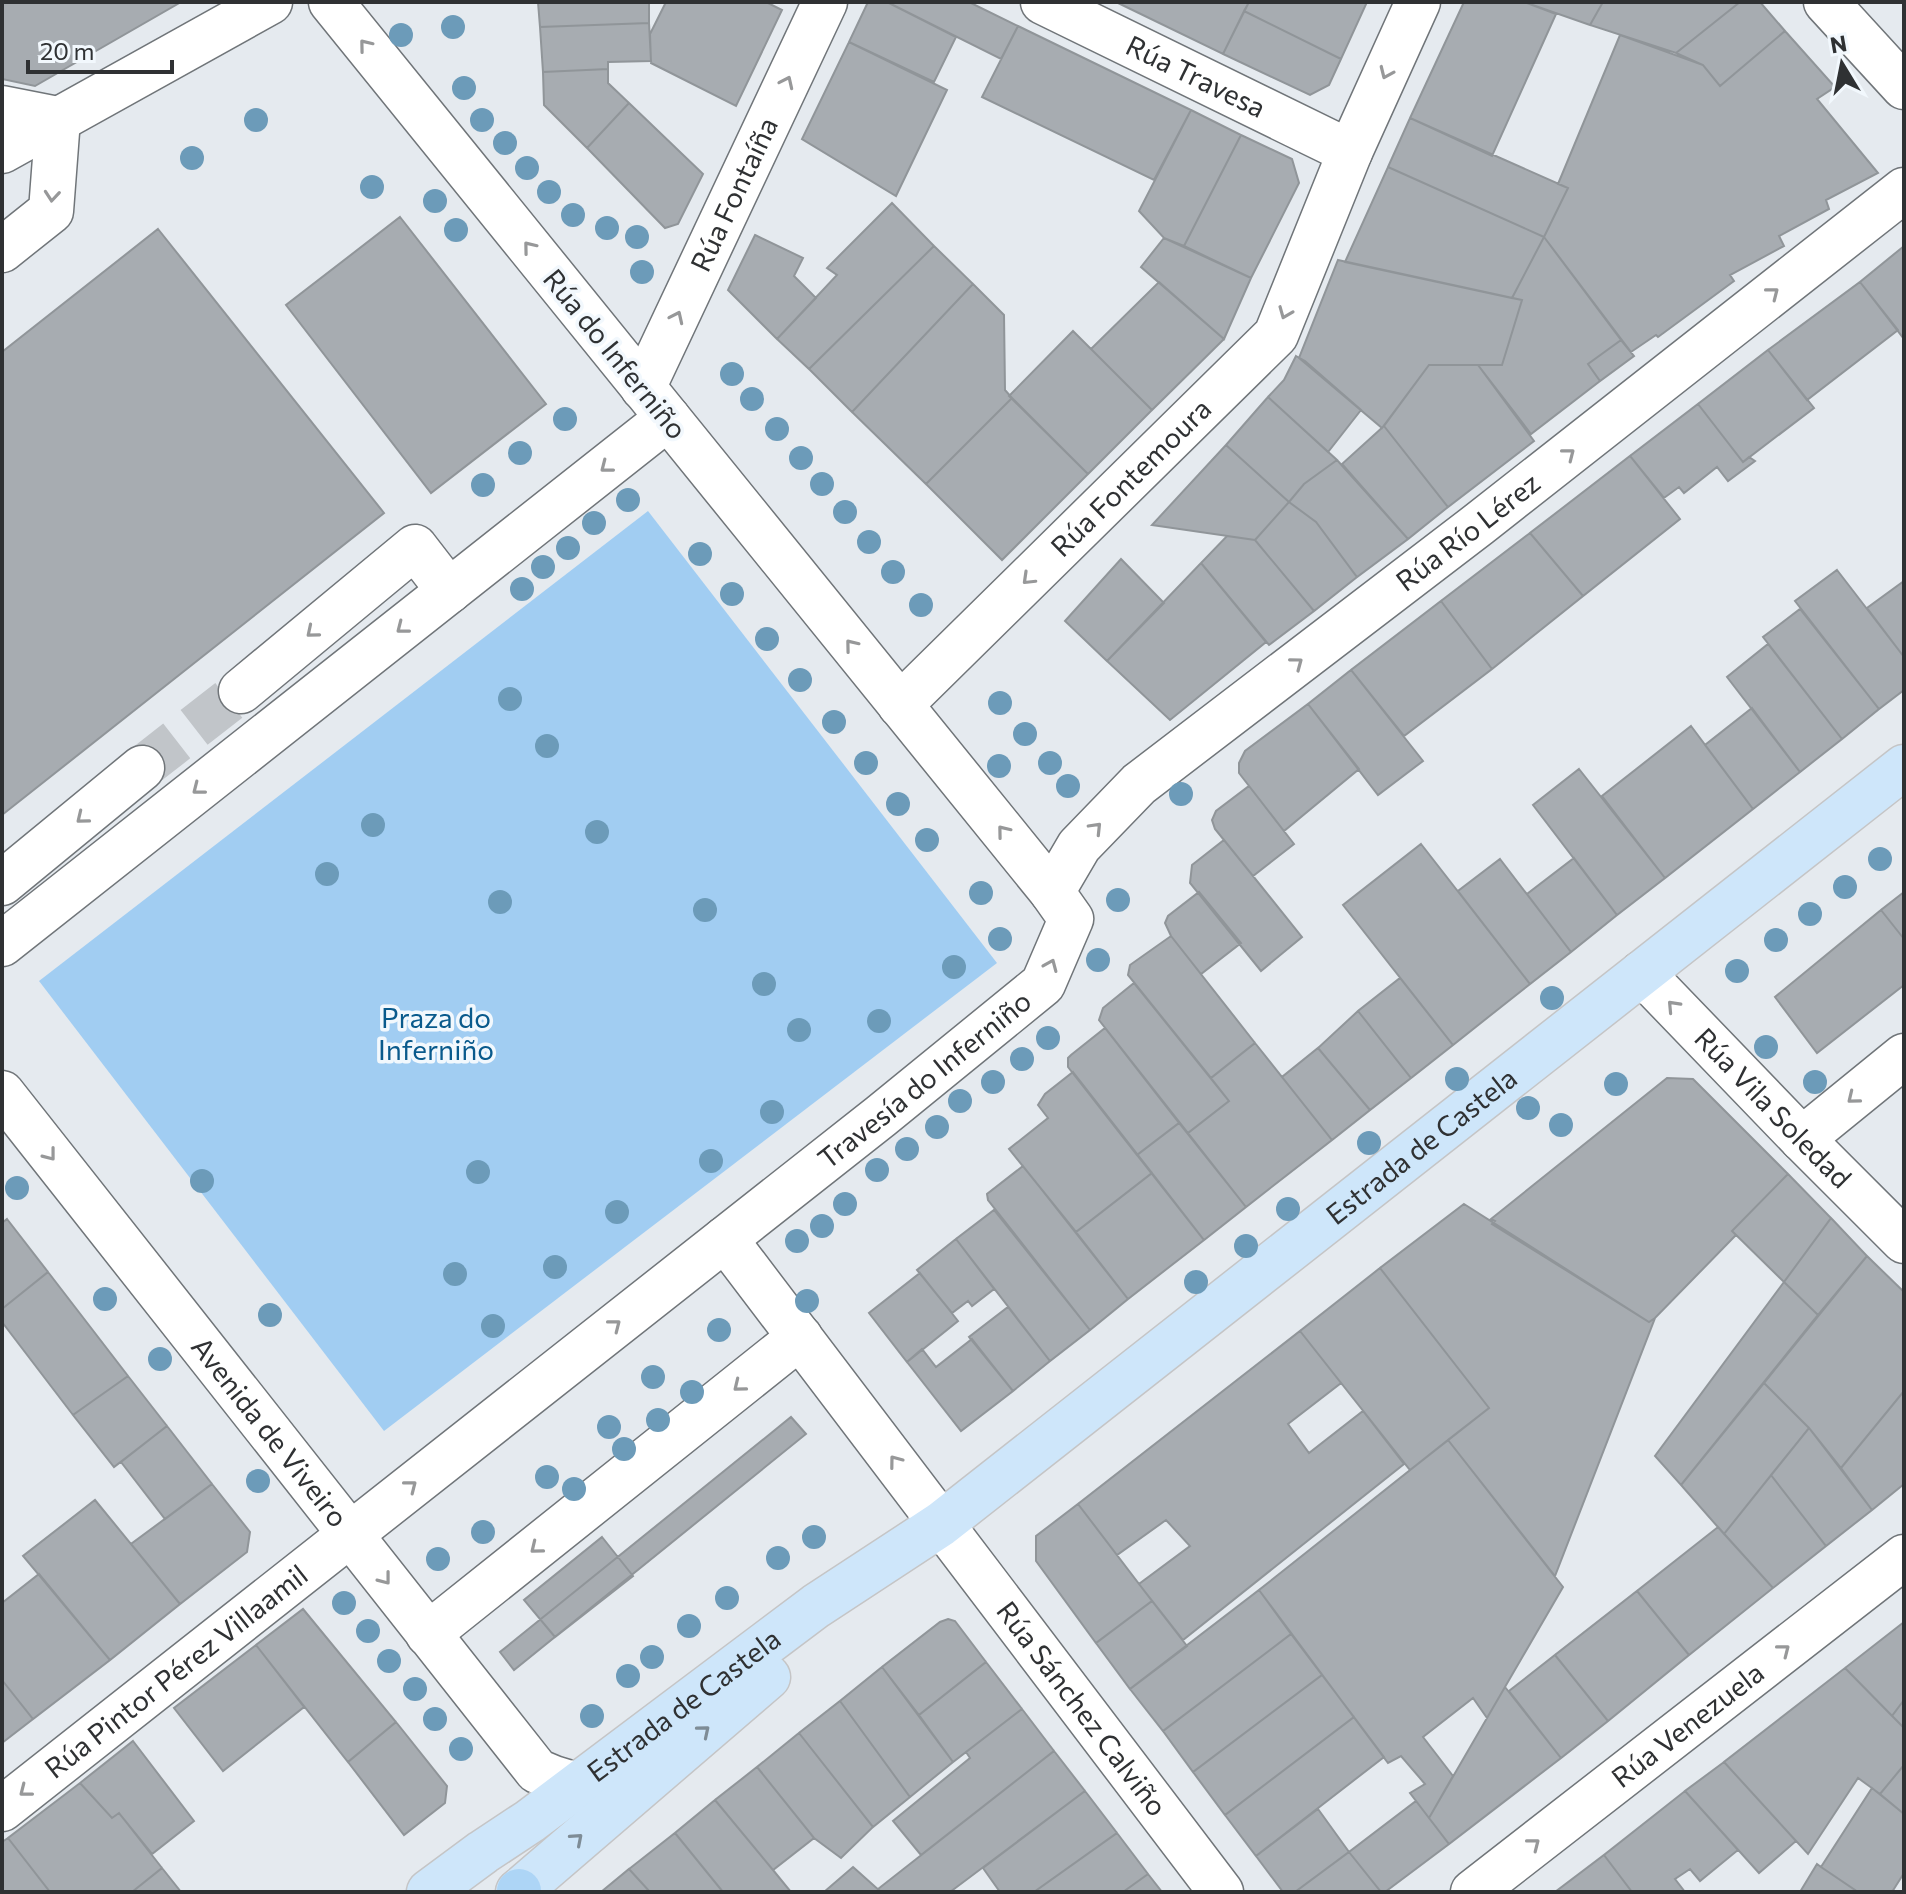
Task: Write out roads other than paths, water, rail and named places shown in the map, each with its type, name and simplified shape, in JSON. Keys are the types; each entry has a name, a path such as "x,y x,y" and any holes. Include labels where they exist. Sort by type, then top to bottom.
{"main road":[{"name":"Estrada de Castela","path":"429,1892 579,1785 816,1606 941,1524 1904,767"},
{"name":"Estrada de Castela","path":"519,1892 644,1781 890,1575 941,1524"}],"street":[{"path":"2,151 270,2"},
{"name":"Rúa do Inferniño","path":"331,2 900,705"},
{"name":"Rúa Fontaíña","path":"655,403 825,2"},
{"name":"Rúa Travesa","path":"1043,2 1350,152"},
{"name":"Rúa Fontemoura","path":"900,705 1276,335 1350,152 1418,2"},
{"path":"1829,3 1904,87"},
{"path":"2,108 58,119"},
{"path":"2,250 51,211 58,119"},
{"name":"Rúa Río Lérez","path":"1052,892 1079,846 1139,784 1479,524 1904,190"},
{"path":"142,768 2,886 14,935 449,591 655,403"},
{"path":"241,691 415,547 449,591"},
{"path":"900,705 1052,892"},
{"name":"Travesía do Inferniño","path":"350,1534 1043,984 1071,919 1052,892"},
{"name":"Rúa Vila Soledad","path":"1642,973 1904,1241"},
{"path":"1802,1139 1904,1056"},
{"name":"Avenida de Viveiro","path":"2,1093 537,1771"},
{"path":"725,1239 941,1524"},
{"path":"428,1634 800,1337"},
{"name":"Rúa Sánchez Calviño","path":"941,1524 1221,1892"},
{"name":"Rúa Pintor Pérez Villaamil","path":"2,1809 350,1534"},
{"name":"Rúa Venezuela","path":"1473,1892 1904,1557"},
{"path":"483,1852 523,1809 536,1787 537,1771 555,1780 579,1785 604,1787 644,1781"}],"tunnel":[{"path":"142,768 241,691"}],"park label":[{"name":"Praza do Inferniño","path":"436,1034"}]}
